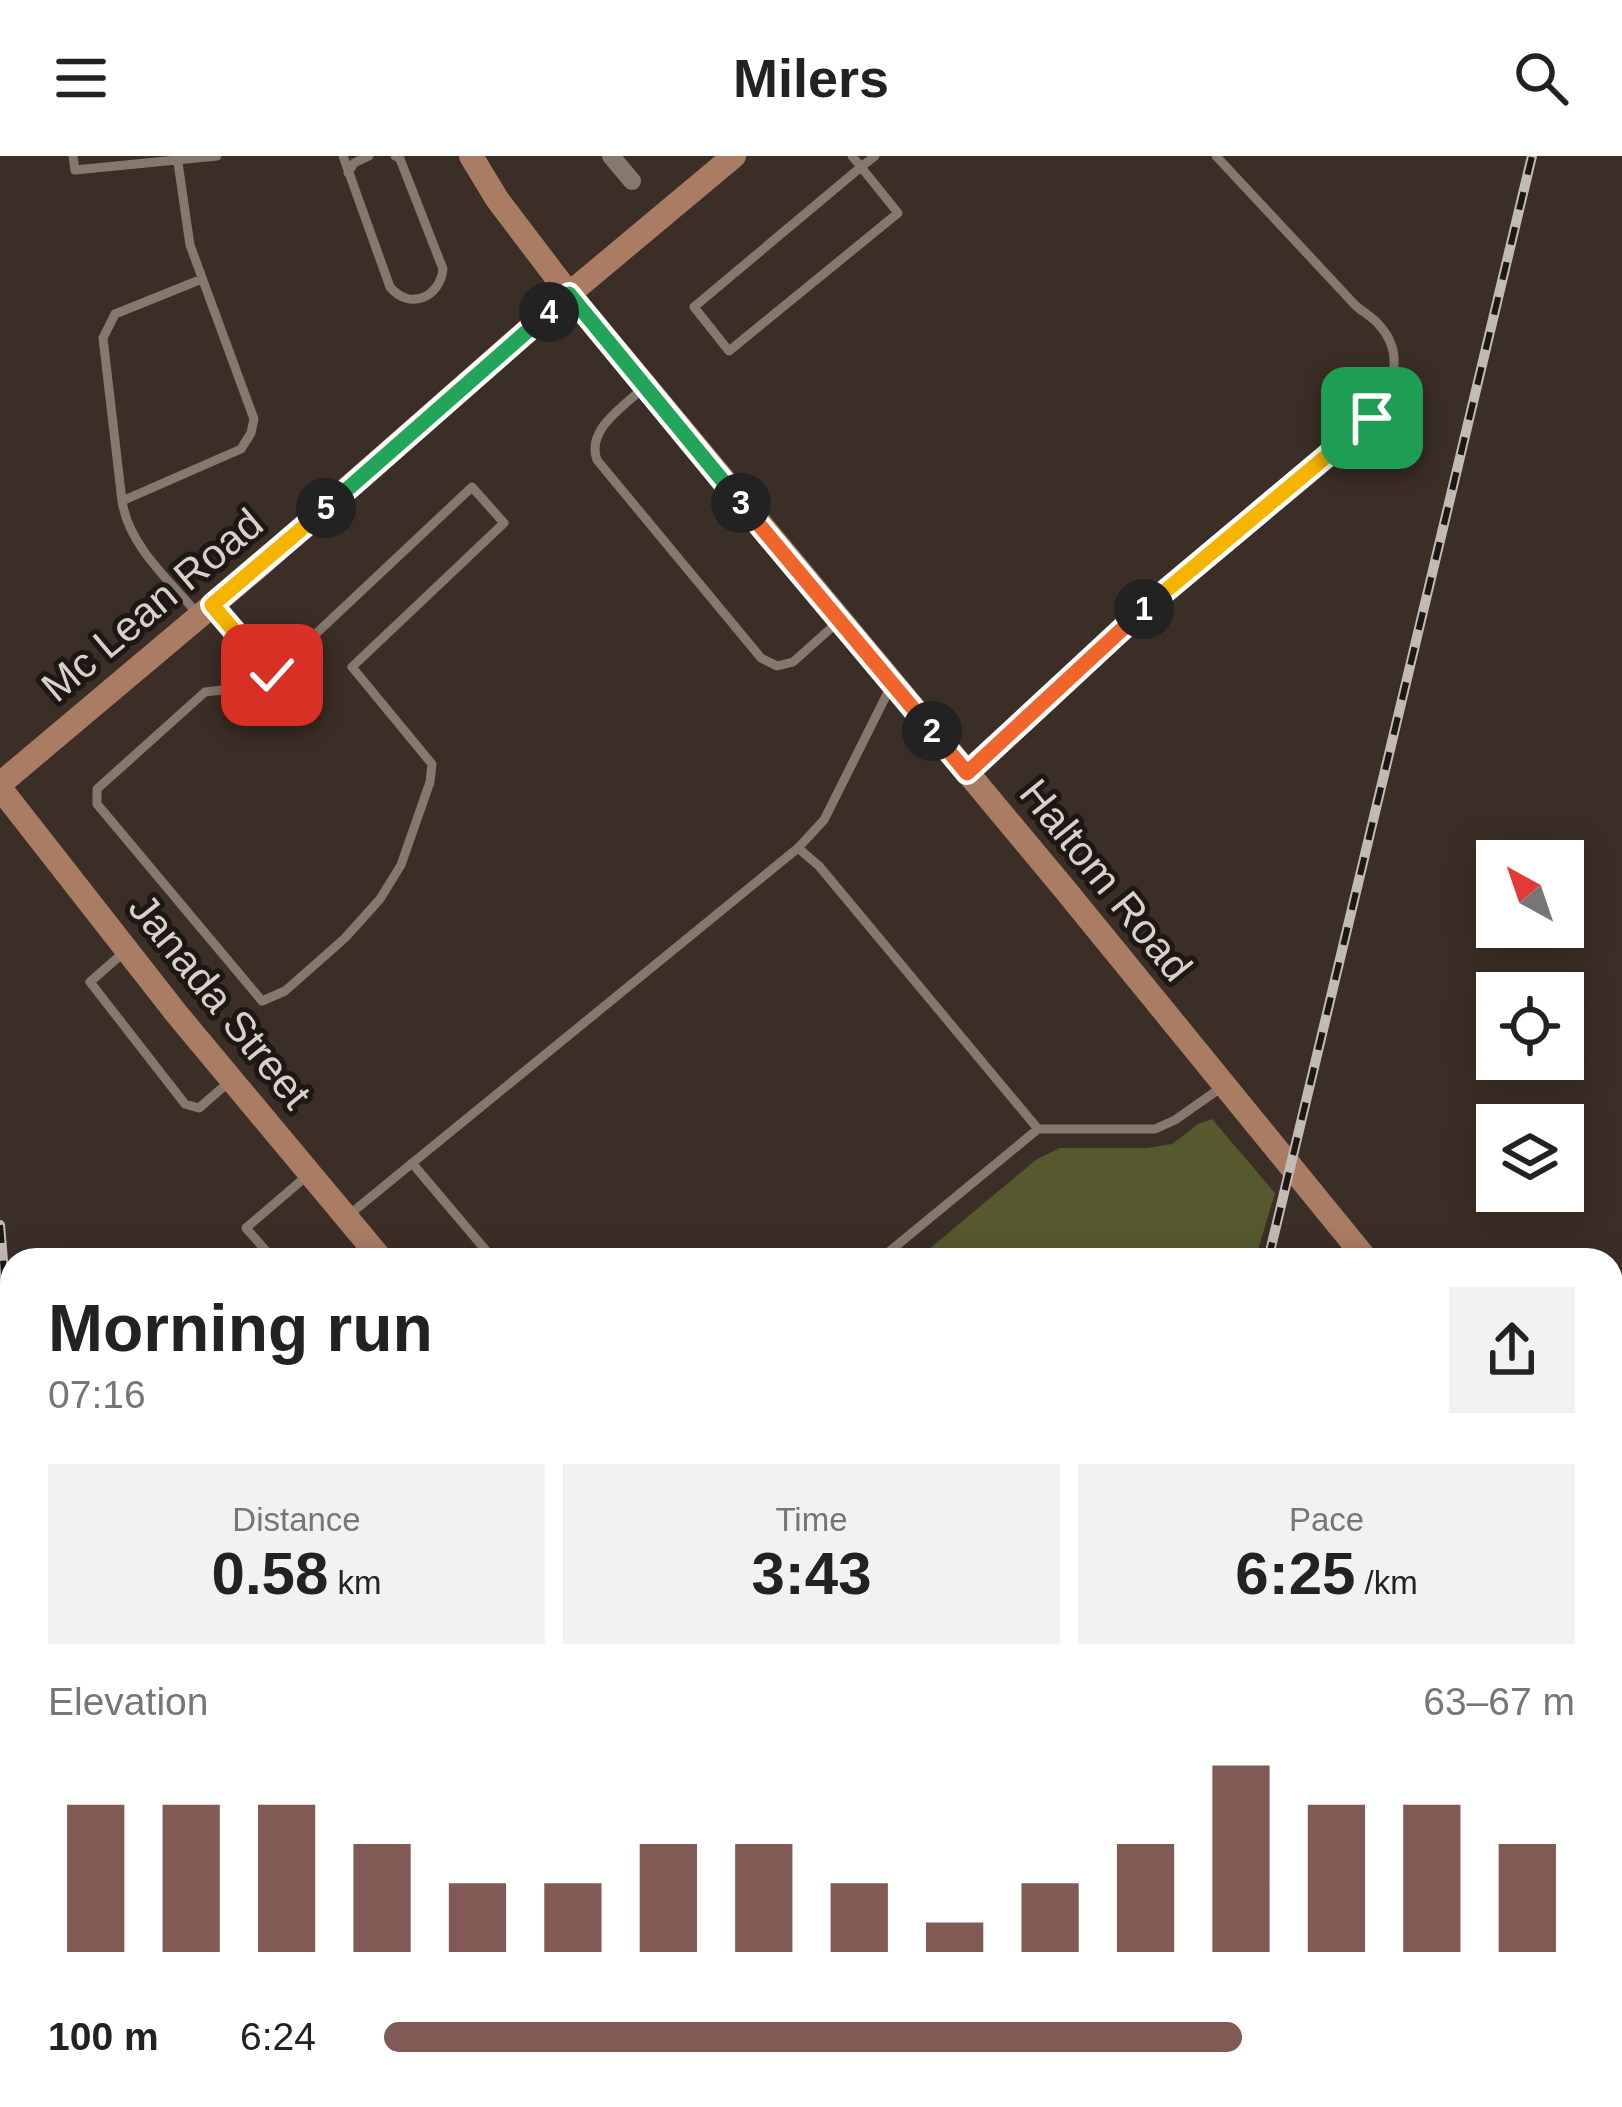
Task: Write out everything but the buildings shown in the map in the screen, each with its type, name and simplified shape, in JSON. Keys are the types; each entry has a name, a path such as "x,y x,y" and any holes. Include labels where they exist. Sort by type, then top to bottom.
{"main road":[{"name":"Haltom Road","path":"471,156 497,200 569,294 1356,1248"},
{"name":"Mc Lean Road","path":"0,786 734,156"},
{"name":"Janada Street","path":"0,786 231,1080 346,1217 363,1248"}],"street":[{"path":"611,156 632,181"}],"lane":[{"path":"74,156 75,170 217,156"},
{"path":"343,156 390,287 397,296 421,299 434,293 443,269 395,156"},
{"path":"348,173 354,163 369,156"},
{"path":"852,156 861,167 898,213 729,351 694,307 861,167 874,156"},
{"path":"967,773 1130,620 1372,418 1388,396 1396,358 1380,326 1356,307 1216,156"},
{"path":"122,502 241,449 254,419 190,245 177,158"},
{"path":"202,279 116,314 103,338 125,520 138,544 272,675"},
{"path":"645,386 609,419 595,440 597,460 760,658 777,666 793,662 839,621"},
{"path":"472,487 504,523 352,668 432,764 430,782 401,865 380,898 315,965 285,991 262,1001 97,805 97,788 205,692 272,675 472,487"},
{"path":"346,1217 798,848 824,820 892,684"},
{"path":"798,848 819,866 1038,1129"},
{"path":"127,949 90,982 185,1104 199,1108 231,1080"},
{"path":"894,1248 1038,1129 1155,1130 1223,1086"},
{"path":"412,1163 484,1248"},
{"path":"264,1248 246,1228 309,1174"}],"green space":[{"path":"1212,1119 1275,1193 1259,1248 930,1248 1037,1159 1060,1148 1172,1144"}],"railway":[{"path":"1271,1248 1532,156"},
{"path":"0,1225 2,1248"}],"route":[{"path":"272,675 212,605 569,294 967,773 1130,620 1372,418"}]}
